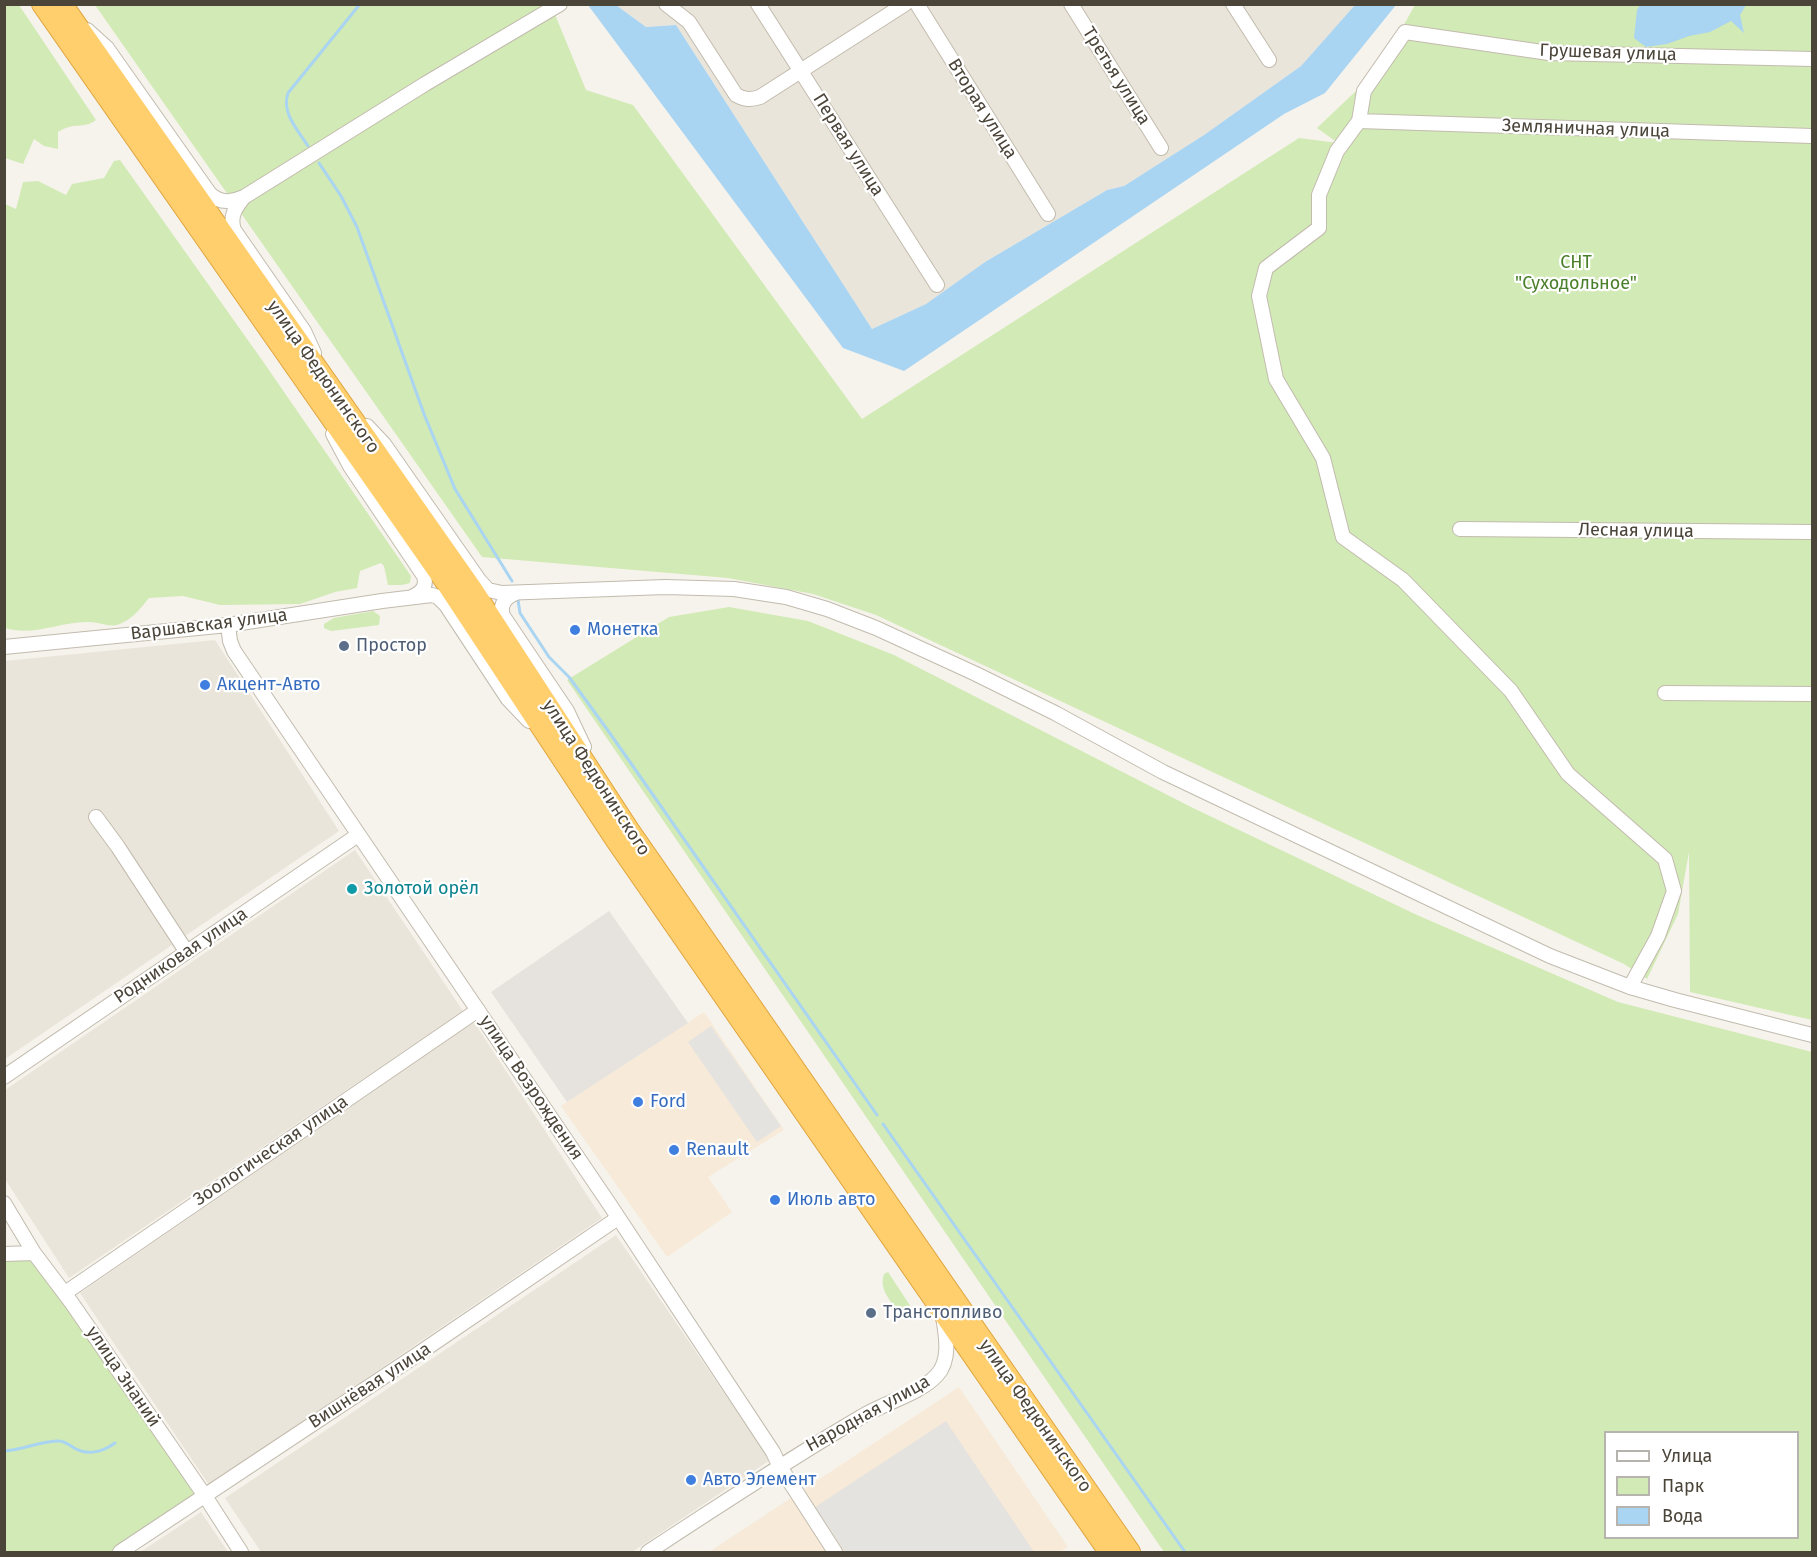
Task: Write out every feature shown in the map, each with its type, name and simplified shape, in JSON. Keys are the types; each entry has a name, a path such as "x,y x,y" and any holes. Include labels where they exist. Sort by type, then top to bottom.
{"highway":[{"name":"улица Федюнинского","path":"42,4 472,589 603,790 1130,1552"},
{"name":"улица Федюнинского","path":"63,6 321,384 447,584 658,902 1109,1552"}],"street":[{"path":"63,6 107,48 210,194 218,200 228,202 244,197 425,84 560,4"},
{"path":"666,4 689,22 736,95 752,100 905,4"},
{"name":"Первая улица","path":"759,4 937,285"},
{"name":"Вторая улица","path":"917,4 1048,214"},
{"name":"Третья улица","path":"1071,4 1161,148"},
{"path":"1233,4 1269,60"},
{"name":"Грушевая улица","path":"1359,121 1364,91 1405,32 1549,53 1812,59"},
{"path":"1359,121 1337,151 1319,195 1319,228 1266,268 1259,296 1276,379 1323,458 1343,537 1403,580 1511,691 1568,774 1665,859 1674,891 1658,936 1630,987"},
{"name":"Земляничная улица","path":"1359,121 1812,136"},
{"path":"244,197 233,214 234,230 304,331 350,466 424,576 425,586 419,594 412,597"},
{"path":"321,384 384,444 484,586 495,592 665,587 734,589 786,597 827,609 876,628 1006,689 1055,713 1162,772 1550,956 1630,987 1812,1035"},
{"name":"Лесная улица","path":"1460,529 1812,532"},
{"path":"521,592 505,599 502,606 503,616 567,711 603,790"},
{"name":"Варшавская улица","path":"4,647 228,625 432,595 443,601 508,699 559,754"},
{"name":"улица Возрождения","path":"228,625 234,651 618,1218 773,1452 835,1552"},
{"path":"1665,693 1812,694"},
{"path":"96,817 118,846 186,951"},
{"name":"Родниковая улица","path":"4,1077 358,835"},
{"name":"Зоологическая улица","path":"65,1293 478,1010"},
{"name":"улица Знаний","path":"4,1203 34,1253 65,1293 241,1552"},
{"name":"Вишнёвая улица","path":"120,1552 618,1218"},
{"path":"4,1254 34,1253"},
{"name":"Народная улица","path":"648,1552 779,1465 865,1414 922,1386 938,1374 945,1359 947,1345 942,1314"}],"shaded area":[{"path":"616,5 1355,5 1301,66 1204,135 1124,186 1107,190 985,262 926,304 872,329 676,25 646,27"},
{"path":"215,640 339,831 5,1059 5,661"},
{"path":"355,850 463,1011 69,1278 5,1179 5,1090"},
{"path":"609,911 688,1023 567,1102 491,992"},
{"path":"704,1012 784,1130 708,1177 732,1212 667,1257 561,1106"},
{"path":"474,1022 602,1218 209,1485 80,1293"},
{"path":"711,1026 781,1126 757,1142 688,1042"},
{"path":"616,1235 770,1460 632,1552 261,1552 225,1498"},
{"path":"959,1387 1068,1547 1060,1552 709,1552"},
{"path":"946,1421 1034,1552 845,1552 815,1507"},
{"path":"201,1512 228,1552 140,1552"}],"green space":[{"path":"5,4 19,5 96,120 87,125 69,127 58,132 58,149 44,146 34,139 23,164 5,158"},
{"name":"СНТ \"Суходольное\"","path":"95,5 553,5 586,90 633,105 862,419 1299,138 1338,143 1317,128 1357,90 1402,28 1415,5 1812,5 1812,1020 1690,992 1689,852 1678,914 1647,979 1624,964 876,615 813,594 728,578 482,557"},
{"path":"120,160 411,576 410,583 388,585 384,566 381,563 360,571 357,588 335,592 300,604 220,605 183,596 149,598 131,617 117,625 78,622 26,631 5,628 5,204 16,209 23,182 38,181 66,195 72,184 104,178 114,161"},
{"path":"729,607 808,621 894,655 1191,807 1417,915 1618,1002 1812,1052 1812,1552 1164,1552 567,680 669,617"},
{"path":"373,611 380,616 379,625 331,631 324,628 324,624 334,618"},
{"path":"33,1256 196,1496 112,1552 5,1552 5,1257"},
{"path":"888,1272 911,1307 908,1312 897,1310 886,1293 883,1279 884,1274"}],"water":[{"path":"588,5 616,5 646,27 676,25 872,329 926,304 985,262 1107,190 1124,186 1204,135 1301,66 1355,5 1396,5 1325,93 1284,114 904,371 843,348"},
{"path":"1640,5 1746,5 1740,15 1744,33 1731,21 1710,32 1667,44 1646,47 1634,38 1637,10"}],"waterway":[{"path":"308,146 289,114 286,100 288,93 360,4"},
{"path":"319,163 341,196 357,227 424,414 455,489 512,581"},
{"path":"518,600 520,613 549,657 569,677 609,732 877,1115"},
{"path":"883,1124 1185,1552"},
{"path":"4,1451 59,1441 81,1451 91,1452 115,1443"}],"place":[{"name":"Монетка","path":"575,630"},
{"name":"Простор","path":"344,646"},
{"name":"Акцент-Авто","path":"205,685"},
{"name":"Золотой орёл","path":"352,889"},
{"name":"Ford","path":"638,1102"},
{"name":"Renault","path":"674,1150"},
{"name":"Июль авто","path":"775,1200"},
{"name":"Транстопливо","path":"871,1313"},
{"name":"Авто Элемент","path":"691,1480"}]}
